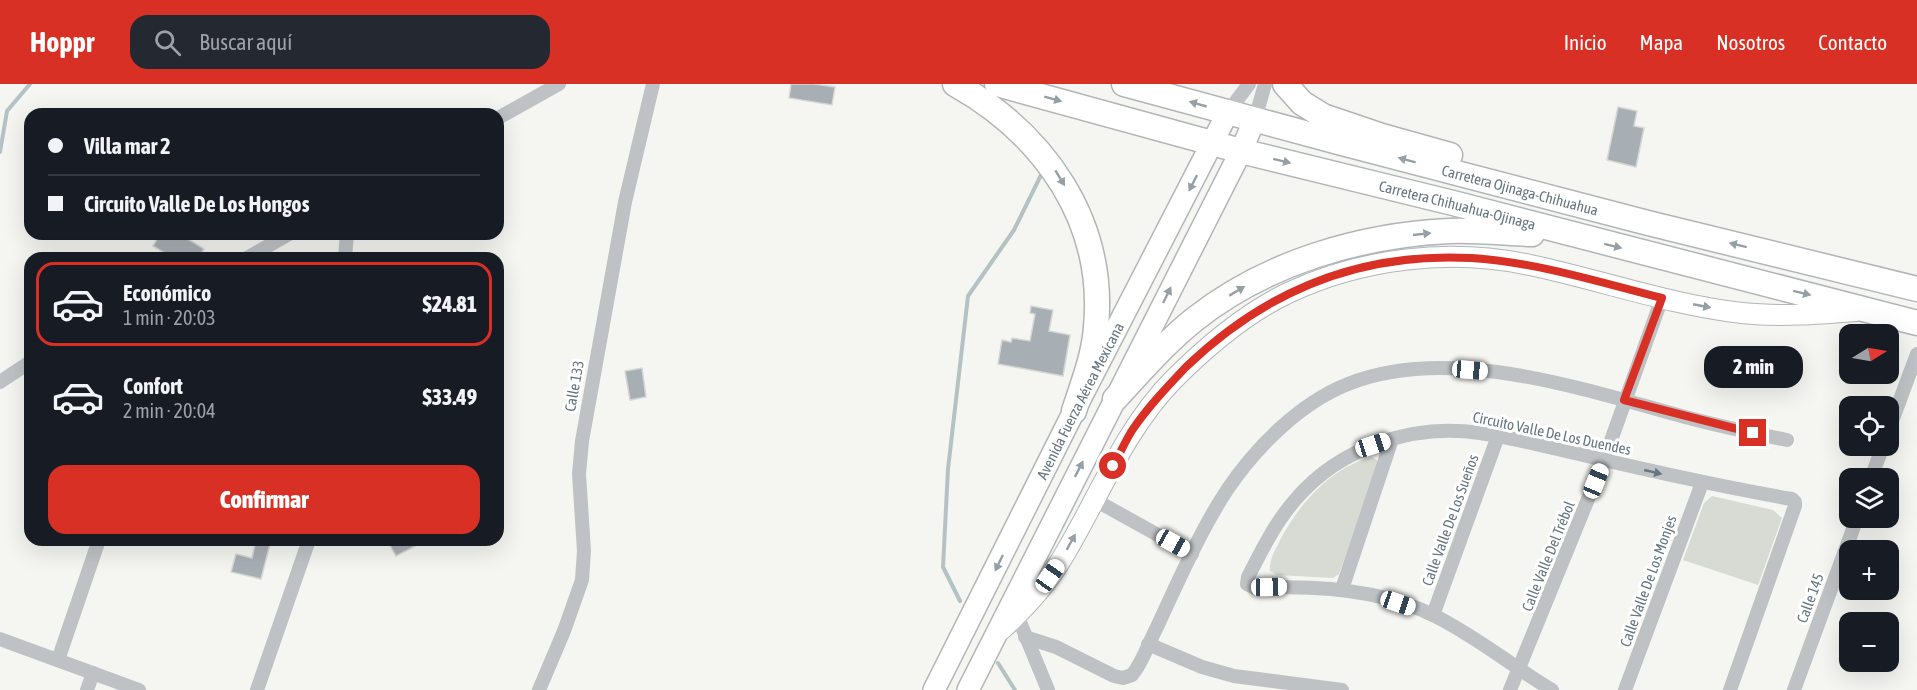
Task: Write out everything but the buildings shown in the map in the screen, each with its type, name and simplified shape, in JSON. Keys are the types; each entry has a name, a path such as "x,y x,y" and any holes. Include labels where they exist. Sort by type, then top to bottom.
{"highway":[{"path":"955,84 1000,114 1038,150 1064,185 1082,220 1092,253 1096,326 1089,369 1074,411"},
{"name":"Carretera Chihuahua-Ojinaga","path":"997,84 1241,151 1917,323"},
{"path":"1135,87 1172,84"},
{"path":"1285,84 1302,103 1323,116 1382,136 1581,194 1598,202 1608,213"},
{"name":"Carretera Ojinaga-Chihuahua","path":"1135,87 1608,213 1917,289"},
{"path":"1526,222 1533,193"},
{"path":"1115,399 1167,344 1196,319 1252,282 1298,262 1387,238 1426,233 1481,232 1582,238"}],"main road":[{"name":"Avenida Fuerza Aérea Mexicana","path":"934,690 1228,112"},
{"name":"Avenida Fuerza Aérea Mexicana","path":"968,690 1241,151 1255,119"}],"street":[{"path":"504,115 559,84"},
{"name":"Calle 133","path":"539,690 564,631 582,580 584,559 579,474 582,441 625,202 653,84"},
{"path":"1228,112 1249,84"},
{"path":"1255,119 1265,84"},
{"path":"258,252 278,240"},
{"path":"994,636 1039,592 1061,560 1132,431 1155,401 1197,357 1223,335 1286,294 1324,278 1365,266 1407,260 1470,258 1527,264 1662,298 1743,313 1793,315 1870,310"},
{"name":"Calle Valle Del Trébol","path":"1510,690 1521,669 1604,460 1662,298"},
{"path":"1899,402 1917,354"},
{"path":"0,382 24,366"},
{"path":"1025,637 1056,647 1114,676 1128,677 1135,672 1192,554 1226,491 1250,459 1273,435 1322,398 1348,384 1383,374 1416,369 1449,368 1490,371 1624,400 1737,430 1786,440"},
{"name":"Circuito Valle De Los Duendes","path":"1552,690 1497,652 1433,615 1398,603 1342,590 1307,587 1255,588 1247,585 1247,582 1280,519 1308,487 1352,454 1392,439 1426,432 1498,436 1702,483 1792,500 1795,502 1730,690"},
{"name":"Calle Valle De Los Sueños","path":"1433,615 1498,436"},
{"path":"1342,590 1392,439"},
{"name":"Calle Valle De Los Monjes","path":"1625,690 1702,483"},
{"path":"1095,500 1192,554"},
{"name":"Calle 145","path":"1794,690 1853,528"},
{"path":"58,660 97,546"},
{"path":"256,690 307,546"},
{"path":"1017,615 1048,690"},
{"path":"0,639 139,690"},
{"path":"1148,644 1177,658 1234,676 1341,690"},
{"path":"87,690 93,673"}],"shaded area":[{"path":"1372,457 1377,460 1378,468 1339,574 1333,578 1277,575 1270,571 1271,559 1280,540 1307,500 1343,469"},
{"path":"1712,496 1773,510 1782,518 1758,585 1683,560 1704,503"}],"waterway":[{"path":"0,152 7,111 30,84"},
{"path":"960,601 943,567 948,469 968,296 1014,230 1042,173"},
{"path":"998,663 1015,690"}],"route":[{"path":"1113,466 1132,431 1170,383 1223,335 1272,302 1324,278 1365,266 1443,257 1527,264 1662,298 1624,400 1753,433"}]}
